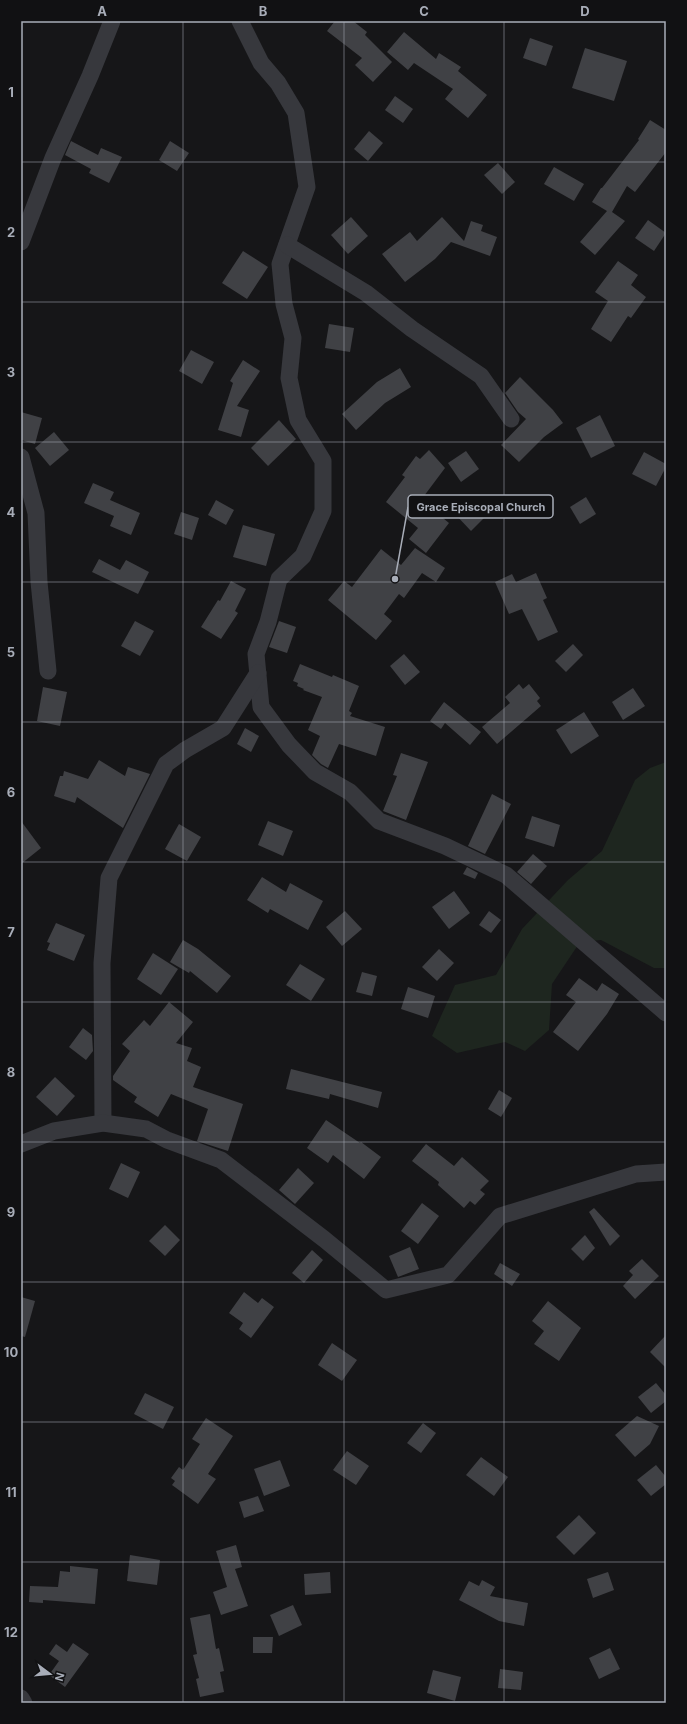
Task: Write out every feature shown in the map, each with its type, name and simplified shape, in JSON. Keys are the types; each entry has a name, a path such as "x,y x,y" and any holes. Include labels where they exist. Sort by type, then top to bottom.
{"street":[{"path":"21,242 53,158 90,76 112,21"},
{"path":"240,21 261,63 278,83 296,113 307,187 280,264 284,304 293,338 289,378 298,420 323,461 323,511 303,556 279,579 268,622 256,654 262,707 289,745 315,772 350,792 379,821 445,846 506,875 666,1013"},
{"path":"287,245 366,293 412,329 481,376 511,419"},
{"path":"21,457 36,513 39,582 48,671"},
{"path":"103,1123 102,963 109,878 166,764 185,750 223,728 258,673"},
{"path":"21,1144 54,1131 103,1123 146,1129 167,1140 221,1160 324,1239 386,1290 448,1274 500,1216 636,1174 666,1172"},
{"path":"21,1698 24,1703"}],"shaded area":[{"path":"666,762 666,860 664,865 666,869 666,968 654,968 601,940 580,942 552,984 549,1030 525,1051 505,1042 457,1053 432,1036 455,985 496,975 522,929 568,880 602,851 635,780 650,768"}],"building":[{"path":"335,21 353,21 367,32 365,35 392,62 373,82 355,65 362,58 327,31"},
{"path":"404,32 436,59 439,53 461,67 458,71 487,95 468,118 445,99 453,89 414,63 408,70 387,52"},
{"path":"530,38 553,46 546,66 523,58"},
{"path":"585,48 627,61 614,101 572,88"},
{"path":"395,96 413,109 403,123 385,110"},
{"path":"650,120 666,130 666,152 635,192 627,186 612,212 625,221 595,255 580,242 607,211 592,202 601,188 639,140 638,139"},
{"path":"369,131 383,143 368,161 354,149"},
{"path":"71,141 98,155 101,148 122,157 109,183 89,173 91,169 65,155"},
{"path":"170,141 189,153 177,171 159,160"},
{"path":"498,163 515,182 502,194 484,175"},
{"path":"554,167 584,184 574,201 544,184"},
{"path":"351,217 368,236 348,254 331,235"},
{"path":"442,217 464,241 471,221 483,225 481,231 497,237 490,256 451,242 435,259 405,282 382,254 410,232 417,241"},
{"path":"648,220 666,233 654,251 635,238"},
{"path":"243,251 268,267 247,299 222,283"},
{"path":"618,261 638,275 631,285 646,297 631,318 628,316 611,342 591,329 608,301 595,292"},
{"path":"329,324 354,328 350,352 325,348"},
{"path":"191,350 214,362 202,384 179,371"},
{"path":"243,360 260,371 237,406 249,410 241,437 218,430 233,383 230,381"},
{"path":"400,368 411,387 385,403 356,430 342,414 377,382"},
{"path":"520,377 553,410 563,423 544,437 519,462 501,445 526,419 518,412 505,393"},
{"path":"21,412 42,418 35,444 21,440"},
{"path":"600,415 615,446 591,458 576,428"},
{"path":"279,420 296,439 268,466 251,448"},
{"path":"54,432 69,450 50,466 35,448"},
{"path":"429,450 445,468 421,500 449,523 426,553 409,539 418,528 386,502 405,477 402,475 416,456 420,459"},
{"path":"466,451 479,469 461,482 448,463"},
{"path":"644,452 666,464 666,467 656,486 632,474"},
{"path":"93,483 114,492 110,500 140,513 131,535 110,526 114,516 84,503"},
{"path":"474,495 490,512 471,531 455,514"},
{"path":"586,497 596,514 580,524 570,507"},
{"path":"216,500 234,510 226,525 208,515"},
{"path":"181,512 199,518 192,540 174,534"},
{"path":"243,525 275,534 266,566 233,557"},
{"path":"415,548 445,568 436,582 422,573 404,598 399,594 384,614 392,621 376,640 328,600 344,581 352,587 381,549 401,565"},
{"path":"99,559 120,570 126,560 149,572 138,594 92,572"},
{"path":"536,573 547,598 543,600 558,632 538,641 522,609 509,614 495,582 512,574 516,582"},
{"path":"231,581 246,589 235,611 238,613 221,639 201,627 218,600 220,601"},
{"path":"135,621 154,631 140,656 121,646"},
{"path":"279,621 296,627 287,653 269,647"},
{"path":"573,644 583,655 566,672 555,661"},
{"path":"404,654 420,672 405,685 390,666"},
{"path":"300,664 332,677 333,675 359,686 349,711 352,713 350,716 385,727 376,756 339,744 328,768 321,764 312,755 320,736 308,730 322,697 303,690 304,689 297,686 298,683 293,681"},
{"path":"519,684 523,689 529,684 540,698 537,701 541,706 497,744 482,727 510,703 505,697"},
{"path":"43,687 67,692 60,726 37,721"},
{"path":"633,688 645,706 623,720 612,702"},
{"path":"444,702 481,732 470,745 445,723 441,729 430,721"},
{"path":"584,712 599,736 571,754 556,730"},
{"path":"245,728 259,736 251,752 237,744"},
{"path":"401,753 428,762 406,820 383,811 397,776 393,775"},
{"path":"99,760 125,776 128,767 150,774 123,828 77,797 75,803 54,796 60,776 63,776 64,771 88,779"},
{"path":"492,794 511,804 485,854 468,846"},
{"path":"532,816 560,825 554,847 525,838"},
{"path":"21,821 41,848 21,864"},
{"path":"268,821 293,831 283,856 258,845"},
{"path":"179,824 201,837 187,861 165,849"},
{"path":"533,854 547,866 531,884 517,872"},
{"path":"467,867 478,873 475,879 463,874"},
{"path":"262,877 286,892 290,883 323,901 308,930 270,909 268,913 247,900"},
{"path":"454,891 470,913 449,929 432,907"},
{"path":"345,911 362,929 342,946 326,927"},
{"path":"489,911 501,920 491,933 479,925"},
{"path":"56,923 85,935 74,961 47,950 50,943 47,942"},
{"path":"183,940 198,949 231,976 217,993 190,971 189,973 170,962"},
{"path":"439,949 454,963 437,981 422,967"},
{"path":"153,953 178,969 161,995 137,979"},
{"path":"300,964 325,979 311,1001 286,985"},
{"path":"362,972 377,976 372,996 356,992"},
{"path":"579,978 597,991 602,983 619,994 607,1014 578,1051 553,1032 576,1002 566,995"},
{"path":"408,987 435,996 428,1018 401,1009"},
{"path":"169,1002 193,1022 176,1043 192,1048 187,1061 201,1067 193,1087 243,1104 228,1151 197,1141 208,1109 171,1094 158,1117 134,1102 137,1097 113,1080 113,1076 130,1051 122,1044 144,1020 150,1026"},
{"path":"83,1028 92,1035 93,1051 86,1060 69,1047"},
{"path":"291,1069 382,1092 378,1108 330,1094 329,1099 286,1089"},
{"path":"55,1077 75,1096 57,1116 36,1097"},
{"path":"499,1090 512,1098 501,1117 488,1109"},
{"path":"326,1120 360,1143 361,1142 381,1157 364,1179 333,1155 328,1163 307,1148"},
{"path":"426,1144 454,1166 462,1157 489,1181 480,1190 485,1194 475,1205 470,1201 464,1208 438,1185 439,1182 412,1161"},
{"path":"121,1163 140,1172 128,1198 109,1189"},
{"path":"298,1168 314,1183 295,1204 279,1190"},
{"path":"422,1203 439,1216 418,1244 401,1231"},
{"path":"594,1208 620,1236 610,1246 589,1212"},
{"path":"165,1225 180,1240 165,1256 149,1241"},
{"path":"585,1235 595,1248 583,1261 571,1249"},
{"path":"410,1247 419,1269 398,1277 389,1256"},
{"path":"312,1250 323,1260 304,1283 292,1273"},
{"path":"642,1259 659,1276 635,1299 623,1286 633,1275 629,1271"},
{"path":"500,1263 520,1274 512,1286 494,1274"},
{"path":"244,1292 258,1303 262,1298 274,1307 251,1338 239,1329 243,1323 229,1313"},
{"path":"21,1297 35,1301 25,1337 21,1336"},
{"path":"548,1301 581,1328 559,1361 534,1344 544,1331 532,1321"},
{"path":"666,1335 666,1368 650,1352"},
{"path":"332,1343 357,1360 342,1381 318,1365"},
{"path":"656,1383 666,1395 666,1401 651,1413 638,1397"},
{"path":"145,1393 174,1407 163,1429 134,1414"},
{"path":"637,1416 659,1426 650,1444 635,1457 615,1435"},
{"path":"206,1418 233,1436 208,1474 216,1479 198,1504 172,1485 175,1481 171,1478 179,1467 183,1470 200,1444 192,1439"},
{"path":"423,1423 436,1433 421,1453 407,1443"},
{"path":"347,1451 369,1466 356,1485 333,1470"},
{"path":"481,1457 508,1477 494,1496 466,1475"},
{"path":"280,1460 290,1486 264,1496 254,1469"},
{"path":"656,1465 666,1477 666,1484 651,1496 637,1480"},
{"path":"258,1496 264,1511 244,1518 239,1502"},
{"path":"579,1515 596,1533 574,1555 556,1537"},
{"path":"236,1545 242,1567 235,1569 248,1606 221,1615 213,1592 227,1587 216,1551"},
{"path":"130,1555 160,1560 157,1585 127,1581"},
{"path":"70,1566 98,1569 95,1604 43,1600 43,1603 29,1602 30,1586 58,1587 60,1571 70,1572"},
{"path":"330,1572 331,1593 305,1595 304,1574"},
{"path":"608,1572 614,1590 593,1598 587,1579"},
{"path":"482,1580 495,1587 490,1596 528,1603 524,1626 499,1621 459,1600 469,1581 479,1586"},
{"path":"293,1605 302,1625 279,1636 270,1615"},
{"path":"210,1614 216,1649 219,1648 224,1671 220,1672 224,1692 200,1697 196,1679 199,1678 193,1655 197,1654 190,1618"},
{"path":"253,1637 273,1637 272,1653 253,1653"},
{"path":"73,1643 89,1654 65,1687 49,1675 59,1661 49,1654 56,1644 67,1652"},
{"path":"610,1648 620,1669 599,1679 589,1658"},
{"path":"500,1669 523,1672 521,1690 498,1688"},
{"path":"433,1670 461,1677 455,1701 427,1693"}],"place":[{"name":"Grace Episcopal Church","path":"395,579"}]}
